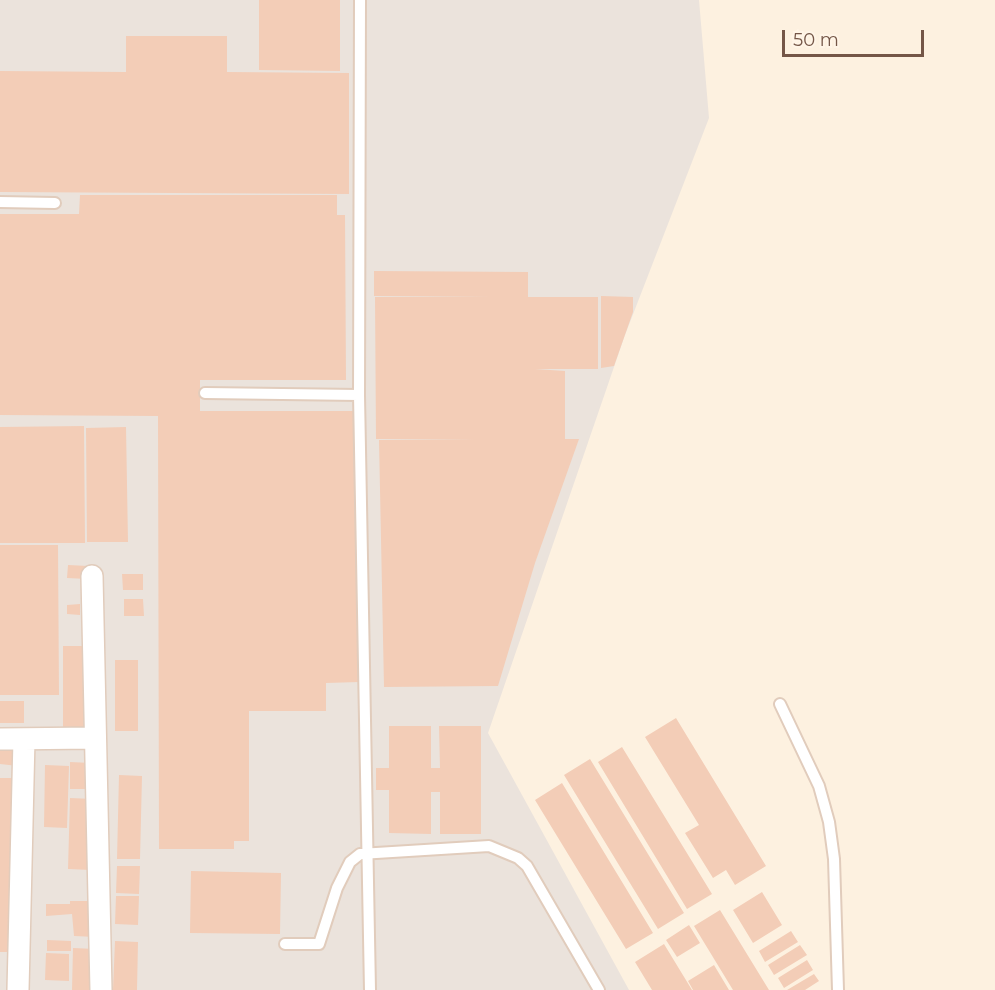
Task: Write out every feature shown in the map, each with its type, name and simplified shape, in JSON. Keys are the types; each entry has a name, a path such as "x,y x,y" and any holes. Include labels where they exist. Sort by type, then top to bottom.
{"street":[{"path":"92,576 100,990"},
{"path":"0,739 94,738"},
{"path":"18,990 24,739"}],"lane":[{"path":"360,0 359,394 370,851 370,990"},
{"path":"0,202 55,203"},
{"path":"205,393 359,394"},
{"path":"780,704 819,786 829,822 834,859 838,990"},
{"path":"285,944 319,944 337,888 350,862 360,854 370,851 479,845 499,848 518,858 527,866 599,990"}],"shaded area":[{"path":"0,0 699,0 709,118 625,335 488,733 629,990 0,990"}],"building":[{"path":"259,0 340,0 340,71 259,70"},
{"path":"126,36 227,36 227,72 349,73 349,194 0,192 0,71 126,72"},
{"path":"80,195 337,195 337,215 345,215 346,380 200,380 200,411 359,411 359,682 326,683 326,711 249,711 249,841 234,841 234,849 159,849 158,416 0,415 0,214 79,214"},
{"path":"374,271 528,272 528,297 598,297 598,369 535,369 565,371 565,439 579,439 535,563 498,686 384,687 379,440 475,439 376,439 375,297 492,296 374,296"},
{"path":"601,296 633,297 633,312 614,366 601,368"},
{"path":"84,426 85,543 0,543 0,427"},
{"path":"126,427 128,542 87,542 86,428"},
{"path":"0,545 58,545 59,695 0,695"},
{"path":"68,565 88,566 87,579 67,578"},
{"path":"122,574 143,574 143,590 123,590"},
{"path":"124,599 143,599 144,616 124,616"},
{"path":"80,604 80,615 67,614 67,605"},
{"path":"63,646 85,646 85,732 63,732"},
{"path":"115,660 138,660 138,731 115,731"},
{"path":"0,701 24,701 24,723 0,723"},
{"path":"676,718 766,866 735,885 726,870 713,878 685,833 699,825 645,737"},
{"path":"389,726 431,726 431,768 440,768 439,726 481,726 481,834 440,834 440,792 431,792 431,834 389,833 389,790 376,790 376,768 389,768"},
{"path":"20,742 18,766 0,764 0,748"},
{"path":"622,747 712,894 687,909 598,762"},
{"path":"590,759 684,913 658,929 564,775"},
{"path":"70,762 91,763 91,789 70,789"},
{"path":"45,765 69,766 67,828 44,827"},
{"path":"119,775 142,776 140,859 117,859"},
{"path":"0,778 17,778 15,952 0,952"},
{"path":"562,783 653,933 626,949 535,800"},
{"path":"70,798 93,799 91,870 68,869"},
{"path":"117,866 140,866 139,894 116,893"},
{"path":"191,871 281,873 280,934 190,933"},
{"path":"762,892 782,925 753,943 733,910"},
{"path":"116,896 139,896 138,925 115,924"},
{"path":"70,901 92,901 96,937 74,936 72,914 46,916 46,904 70,904"},
{"path":"720,910 769,990 733,990 694,926"},
{"path":"689,925 700,943 677,957 666,940"},
{"path":"791,931 798,942 765,962 759,951"},
{"path":"47,940 71,941 71,951 47,951"},
{"path":"115,941 138,942 137,990 113,990"},
{"path":"664,944 692,990 652,990 635,962"},
{"path":"800,945 807,955 774,975 768,965"},
{"path":"73,948 95,949 95,990 72,990"},
{"path":"46,953 69,954 69,981 45,980"},
{"path":"807,960 813,970 784,988 778,978"},
{"path":"714,965 729,990 693,990 688,981"},
{"path":"814,974 819,981 805,990 787,990"}]}
